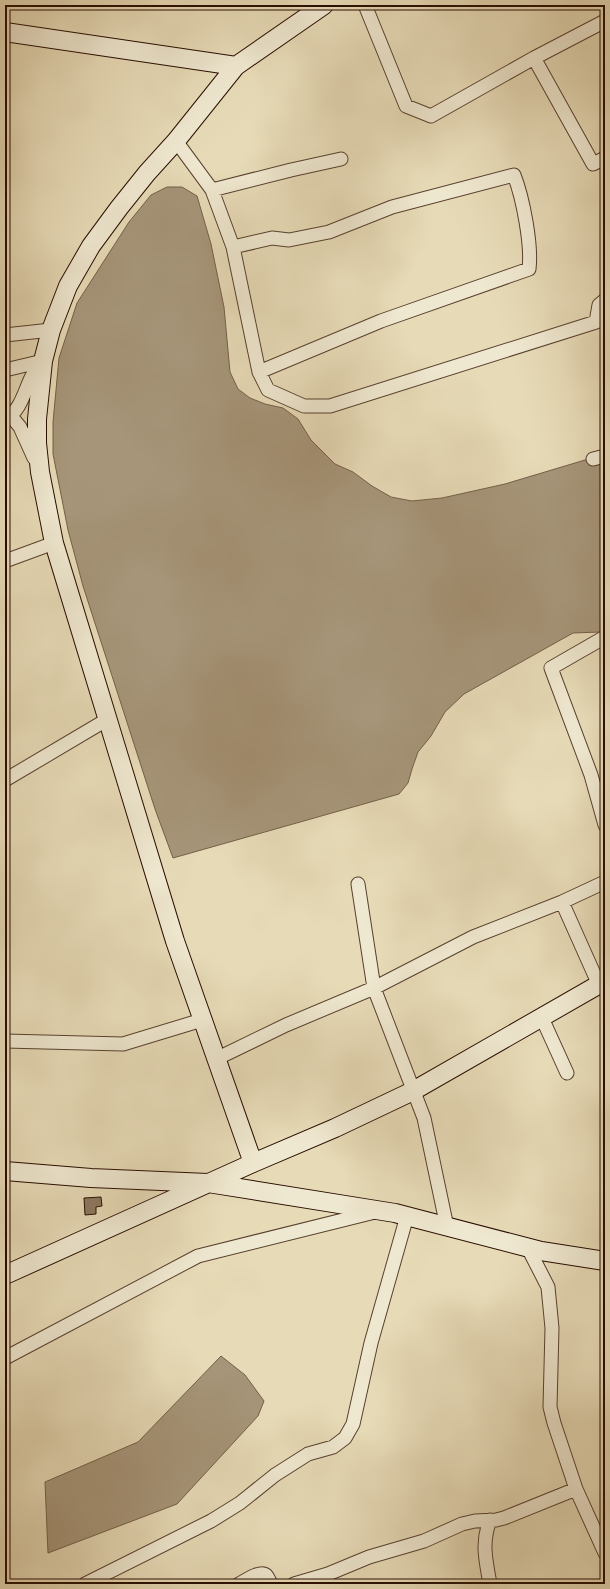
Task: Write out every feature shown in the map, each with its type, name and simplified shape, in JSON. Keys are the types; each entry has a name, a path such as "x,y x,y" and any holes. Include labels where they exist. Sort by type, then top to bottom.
{"street":[{"path":"253,1163 175,941 54,543 40,472 37,443 37,419 43,361 51,330 68,286 92,246 119,208 147,173 176,141 236,66 324,5"},
{"path":"365,5 406,106 431,116 534,58 605,21"},
{"path":"5,32 236,66"},
{"path":"534,58 593,164 605,158"},
{"path":"176,141 212,190 233,247 259,372 268,390 304,406 330,406 596,322 599,305 605,300"},
{"path":"212,190 291,170 341,160"},
{"path":"233,247 272,238 289,240 329,232 392,207 514,175 518,187 531,255 529,269 381,321 259,372"},
{"path":"5,335 51,330"},
{"path":"5,370 43,361"},
{"path":"40,472 24,434 8,418 21,403 34,372 43,361"},
{"path":"5,561 54,543"},
{"path":"605,638 551,668 591,775 605,825"},
{"path":"5,780 108,719"},
{"path":"216,1058 286,1025 374,988 473,937 562,902 605,882"},
{"path":"358,884 374,988 424,1118 446,1227"},
{"path":"5,1275 208,1183 335,1128 413,1090 602,983 562,902"},
{"path":"542,1018 567,1073"},
{"path":"5,1041 123,1044 202,1020"},
{"path":"5,1171 91,1178 208,1183 380,1210 541,1251 605,1261"},
{"path":"5,1358 198,1256 380,1210"},
{"path":"85,1584 211,1521 240,1503 275,1475 308,1454 333,1447 345,1438 353,1424 371,1344 407,1216"},
{"path":"528,1248 548,1287 552,1328 550,1408 576,1489 605,1553"},
{"path":"294,1584 328,1574 369,1557 424,1540 462,1524 504,1518 576,1489"},
{"path":"490,1520 485,1533 484,1542 490,1584"},
{"path":"239,1584 256,1575 263,1574 267,1576 271,1584"}],"shaded area":[{"path":"167,187 182,187 197,196 211,244 224,307 230,372 238,389 250,398 265,404 283,408 298,419 311,440 335,464 353,472 372,486 391,497 412,501 442,498 505,484 605,454 605,628 600,632 573,633 464,694 445,712 431,736 418,752 408,783 399,794 173,858 155,809 83,586 68,530 53,454 53,422 59,358 77,303 129,222 151,195"},
{"path":"221,1356 245,1375 264,1401 258,1416 177,1504 48,1553 45,1482 138,1442"}],"building":[{"path":"101,1197 102,1206 96,1207 96,1214 85,1215 84,1198"}]}
